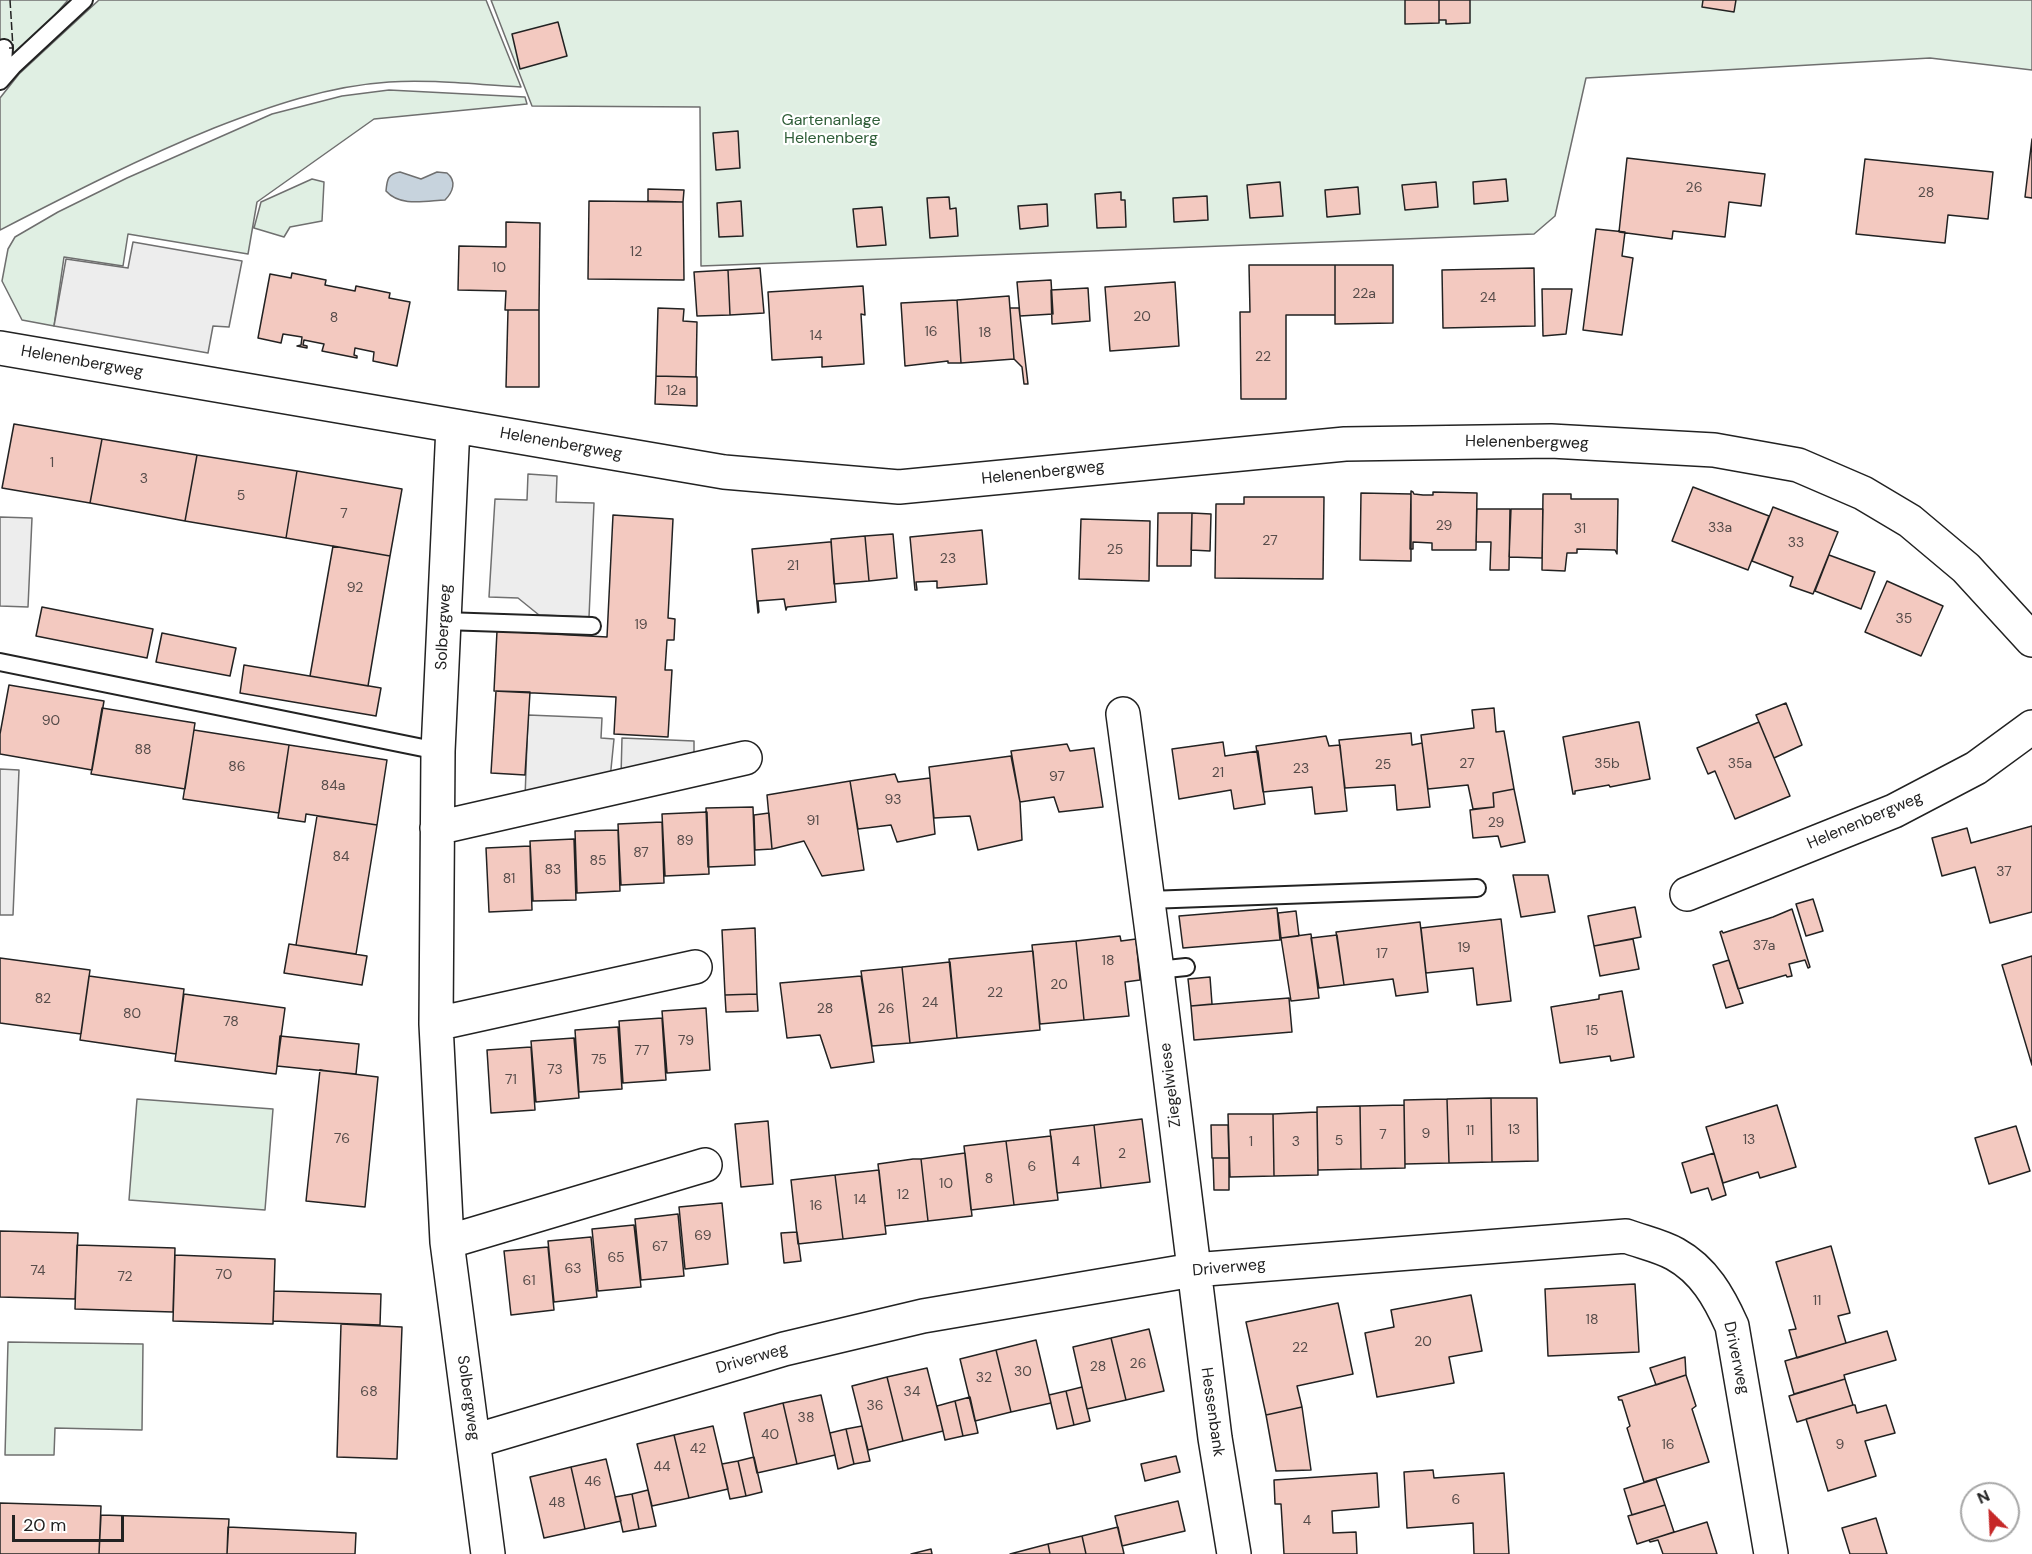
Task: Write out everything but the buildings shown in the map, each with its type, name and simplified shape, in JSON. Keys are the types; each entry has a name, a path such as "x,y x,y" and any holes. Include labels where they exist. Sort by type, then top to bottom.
{"street":[{"name":"Helenenbergweg","path":"0,348 724,472 899,487 1345,444 1551,441 1714,450 1798,465 1863,493 1910,521 1966,568 2032,640"},
{"name":"Solbergweg","path":"453,426 438,751 436,1024 447,1242 488,1554"},
{"name":"Ziegelwiese","path":"1123,714 1148,900 1171,969 1193,1270"},
{"name":"Helenenbergweg","path":"1687,894 1894,811 1976,768 2032,726"},
{"path":"437,828 745,758"},
{"path":"436,1024 695,967"},
{"path":"447,1242 705,1166"},
{"name":"Driverweg","path":"474,1441 783,1349 923,1316 1193,1270 1626,1236 1674,1253 1702,1275 1719,1298 1732,1326 1771,1554"},
{"name":"Hessenbank","path":"1193,1270 1215,1438 1234,1554"}],"lane":[{"path":"1,80 84,0"},
{"path":"1,80 4,48"},
{"path":"444,621 539,620 592,626"},
{"path":"0,662 438,751"},
{"path":"1148,900 1477,888"}],"green space":[{"path":"0,0 68,0 0,78"},
{"path":"99,0 486,0 521,87 405,81 366,84 300,98 256,112 186,140 0,230 0,98 19,74"},
{"name":"Gartenanlage Helenenberg","path":"491,0 2032,0 2032,70 1930,58 1586,78 1555,216 1534,234 701,266 700,107 532,106"},
{"path":"389,90 525,97 527,104 374,119 257,202 248,254 128,234 123,266 64,257 54,326 22,320 2,281 8,249 15,237 58,212 127,178 272,114 342,96"},
{"path":"312,179 324,182 322,221 290,227 284,237 254,228 261,202"},
{"path":"137,1099 273,1109 265,1210 129,1200"},
{"path":"8,1342 143,1344 142,1430 55,1428 54,1455 5,1455"}],"shaded area":[{"path":"400,172 421,179 437,172 447,173 452,179 452,190 445,200 413,202 398,199 386,191 389,178"},
{"path":"133,242 242,261 229,327 213,326 208,353 54,326 66,259 128,268"},
{"path":"528,474 557,476 556,502 594,503 589,617 539,615 518,598 489,597 495,499 527,500"},
{"path":"0,517 32,518 28,607 0,606"},
{"path":"528,715 602,718 601,738 614,739 610,779 525,798"},
{"path":"622,738 694,741 694,762 621,776"},
{"path":"0,769 19,770 13,915 0,915"}],"fence":[{"path":"9,48 13,48 10,0"}]}
